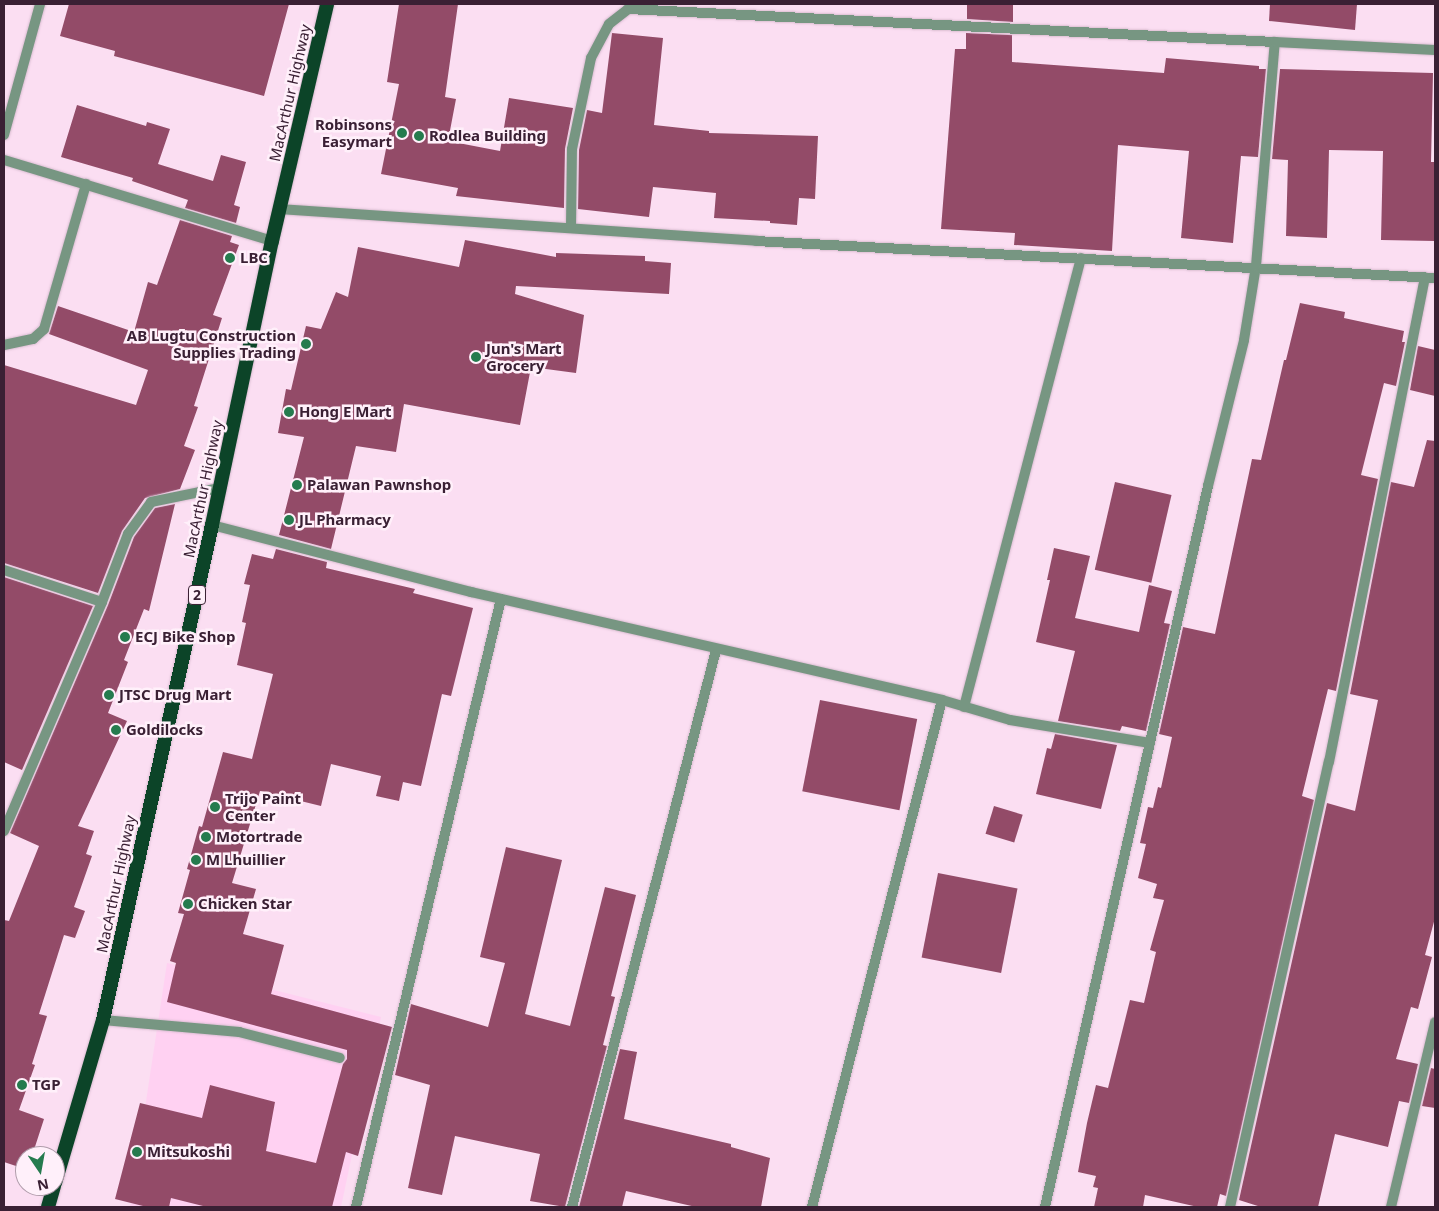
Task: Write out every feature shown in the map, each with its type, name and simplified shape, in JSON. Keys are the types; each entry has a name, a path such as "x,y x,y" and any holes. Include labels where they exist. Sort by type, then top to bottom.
{"highway":[{"name":"MacArthur Highway","path":"65,1151 103,1020 272,242 327,4"}],"street":[{"path":"4,135 40,4"},
{"path":"571,227 572,149 591,58 610,24 628,9 1435,50"},
{"path":"1046,1207 1150,743 1244,340 1256,266 1275,42"},
{"path":"4,160 272,242"},
{"path":"4,345 33,339 44,329 86,184"},
{"path":"280,209 571,227 756,241 1256,266 1430,277 1329,762 1230,1207"},
{"path":"964,707 1081,258"},
{"path":"4,831 102,602 128,534 151,502 220,488"},
{"path":"212,525 501,599 716,650 942,700 1010,720 1150,743"},
{"path":"4,570 102,602"},
{"path":"356,1207 501,599"},
{"path":"572,1207 716,650"},
{"path":"812,1207 942,700"},
{"path":"103,1020 239,1032 340,1058"},
{"path":"1391,1207 1435,1022"}],"shaded area":[{"path":"167,963 381,1017 341,1207 130,1207"}],"building":[{"path":"69,4 289,4 264,96 114,56 115,51 60,36"},
{"path":"399,4 458,4 445,97 456,99 448,141 500,151 509,98 573,108 565,149 564,208 456,196 458,188 381,174 399,84 387,82"},
{"path":"967,4 1013,4 1013,22 967,19"},
{"path":"1270,4 1357,4 1355,30 1269,21"},
{"path":"612,33 663,38 654,125 709,131 709,133 818,136 815,199 799,198 797,225 770,223 770,221 714,218 716,193 653,187 649,217 578,209 579,150 587,110 602,113"},
{"path":"966,33 1012,35 1012,62 1164,73 1166,58 1259,66 1259,69 1266,69 1258,157 1241,156 1233,243 1181,238 1189,151 1118,145 1112,251 1014,245 1015,233 941,229 955,49 966,49"},
{"path":"1280,69 1433,73 1431,162 1435,162 1435,241 1381,240 1383,151 1329,150 1327,238 1286,236 1288,160 1272,159"},
{"path":"77,105 146,126 147,122 170,129 158,164 213,181 221,155 246,162 234,205 240,207 236,223 185,208 188,200 132,181 133,178 61,157"},
{"path":"180,220 232,236 230,242 239,245 213,315 222,318 194,406 198,407 184,446 195,450 180,489 145,498 122,531 98,593 4,563 4,365 136,405 148,370 49,334 58,306 134,332 148,282 157,285"},
{"path":"465,240 556,257 556,253 645,256 645,261 671,263 669,294 516,286 515,294 584,315 576,373 531,367 520,425 404,404 396,452 356,446 331,549 279,535 304,437 278,433 286,389 291,390 306,326 321,329 336,292 348,297 358,247 459,267"},
{"path":"1300,303 1345,312 1344,318 1404,331 1402,342 1405,342 1396,386 1384,383 1361,475 1378,479 1336,691 1328,689 1302,796 1314,800 1226,1196 1220,1194 1217,1207 1198,1207 1145,1195 1143,1207 1094,1207 1098,1188 1093,1187 1096,1176 1078,1172 1087,1123 1096,1085 1108,1088 1130,1000 1144,1003 1156,952 1150,950 1164,900 1153,898 1157,884 1138,878 1146,844 1140,843 1148,807 1153,808 1158,787 1161,788 1172,737 1159,734 1183,627 1215,634 1252,459 1261,460 1284,360 1286,360"},
{"path":"1418,346 1435,350 1435,396 1410,390"},
{"path":"1427,440 1435,441 1435,918 1425,955 1432,957 1418,1009 1411,1007 1396,1059 1418,1064 1409,1103 1399,1101 1388,1147 1335,1134 1318,1207 1261,1207 1239,1200 1327,803 1355,811 1378,700 1350,694 1391,482 1414,487"},
{"path":"1115,482 1172,495 1151,583 1095,570"},
{"path":"175,504 149,611 144,609 124,660 128,662 108,713 127,721 78,826 94,831 86,854 92,856 74,907 85,911 75,938 64,935 39,1014 47,1016 32,1064 35,1065 19,1110 44,1119 35,1146 15,1146 15,1166 4,1162 4,920 9,921 39,846 10,833 108,605 134,537 155,508"},
{"path":"1054,548 1090,556 1075,618 1139,632 1149,585 1172,591 1164,623 1170,624 1146,731 1122,726 1120,731 1058,721 1075,651 1036,642 1050,580 1047,580"},
{"path":"276,549 327,562 326,568 415,589 413,593 473,608 451,696 442,694 421,786 403,782 399,801 376,796 381,776 331,764 321,806 260,791 232,883 256,889 243,934 284,945 271,994 392,1027 358,1156 346,1152 332,1207 207,1207 171,1198 169,1207 147,1207 115,1199 140,1103 202,1118 210,1085 275,1102 266,1151 316,1163 343,1064 347,1059 347,1050 167,1002 176,963 170,961 184,914 178,913 190,870 187,869 199,826 202,827 223,752 252,759 273,674 237,665 246,623 242,622 250,585 244,584 252,554 273,559"},
{"path":"4,577 93,606 22,770 4,762"},
{"path":"820,700 917,719 899,810 802,791"},
{"path":"1055,734 1117,745 1101,809 1036,794 1047,748 1051,749"},
{"path":"994,806 1023,815 1014,843 986,834"},
{"path":"506,847 562,860 525,1014 570,1026 605,887 636,895 611,996 615,997 603,1045 607,1046 565,1207 530,1201 540,1154 455,1136 442,1195 408,1188 430,1085 395,1075 411,1004 488,1027 505,963 480,957"},
{"path":"938,873 1018,888 1001,973 922,957"},
{"path":"620,1049 637,1052 624,1119 731,1144 731,1147 770,1158 761,1207 696,1207 626,1191 622,1207 579,1207"},
{"path":"1431,1068 1435,1069 1435,1108 1422,1106"}],"place":[{"name":"Robinsons Easymart","path":"402,133"},
{"name":"Rodlea Building","path":"419,136"},
{"name":"LBC","path":"230,258"},
{"name":"AB Lugtu Construction Supplies Trading","path":"306,344"},
{"name":"Jun's Mart Grocery","path":"476,357"},
{"name":"Hong E Mart","path":"289,412"},
{"name":"Palawan Pawnshop","path":"297,485"},
{"name":"JL Pharmacy","path":"289,520"},
{"name":"ECJ Bike Shop","path":"125,637"},
{"name":"JTSC Drug Mart","path":"109,695"},
{"name":"Goldilocks","path":"116,730"},
{"name":"Trijo Paint Center","path":"215,807"},
{"name":"Motortrade","path":"206,837"},
{"name":"M Lhuillier","path":"196,860"},
{"name":"Chicken Star","path":"188,904"},
{"name":"TGP","path":"22,1085"},
{"name":"Mitsukoshi","path":"137,1152"}]}
